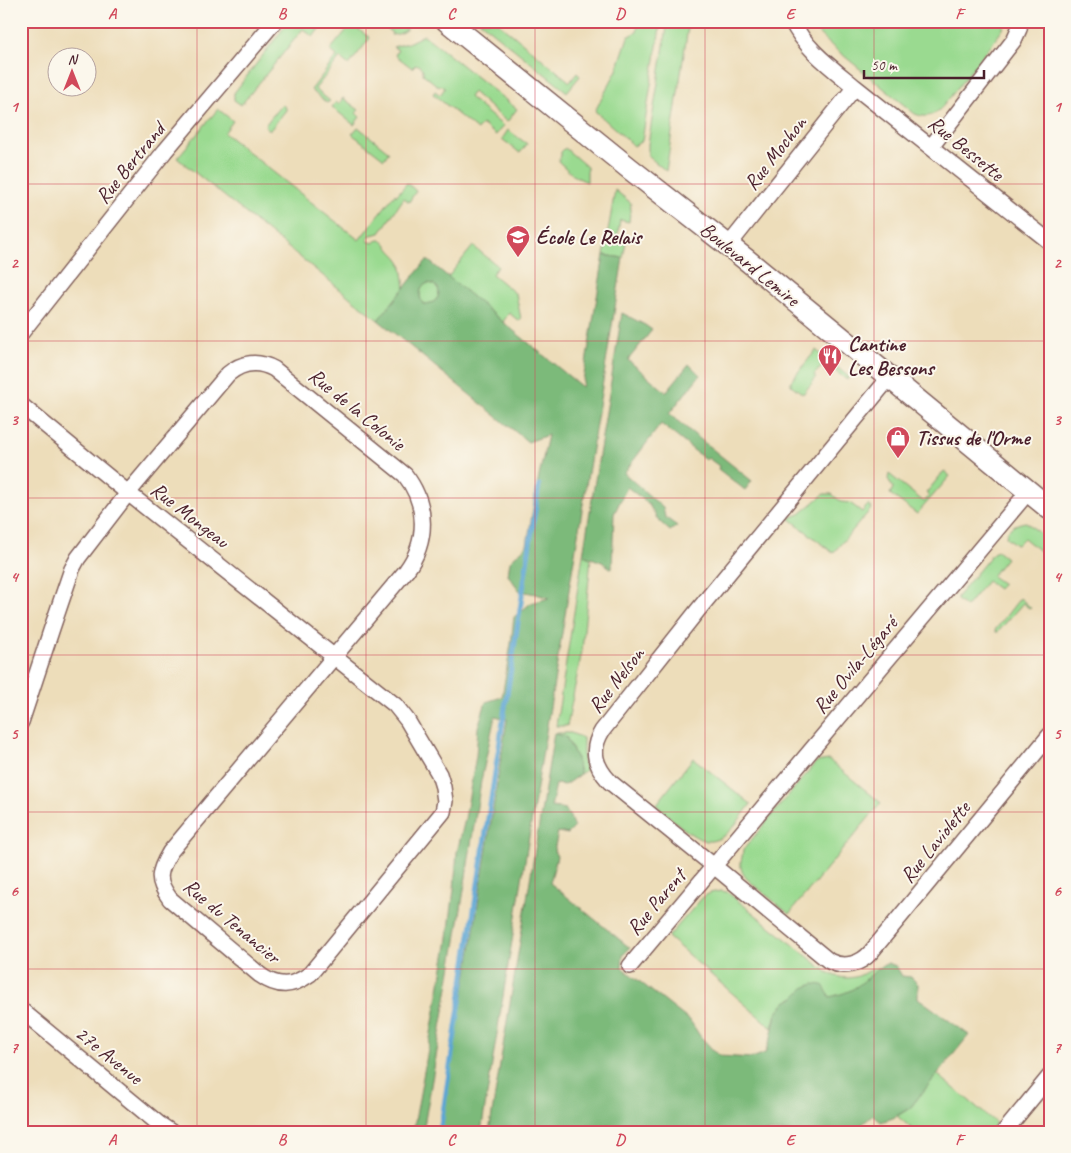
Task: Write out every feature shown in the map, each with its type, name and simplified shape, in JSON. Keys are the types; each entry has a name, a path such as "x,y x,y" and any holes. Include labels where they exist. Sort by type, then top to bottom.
{"main road":[{"name":"Boulevard Lemire","path":"447,21 748,261 1050,509"}],"street":[{"name":"Rue Bertrand","path":"21,333 165,151 275,21"},
{"name":"Rue Bessette","path":"792,21 796,30 807,44 824,61 1050,242"},
{"path":"930,146 1014,40 1020,21"},
{"name":"Rue Mochon","path":"728,246 855,87"},
{"name":"Rue de la Colonie","path":"21,722 75,562 128,493 228,374 239,366 250,363 265,364 274,369 405,475 414,488 420,503 423,533 414,560 335,657"},
{"name":"Rue Nelson","path":"845,965 838,965 829,961 606,778 600,770 595,756 598,739 602,731 698,610 889,378"},
{"name":"Rue Mongeau","path":"21,405 128,493 335,657"},
{"name":"Rue Ovila-Légaré","path":"714,866 1028,492"},
{"name":"Rue du Tenancier","path":"335,657 394,705 407,720 439,774 445,802 443,812 439,818 310,974 302,980 279,985 269,982 260,975 170,899 163,889 160,879 161,871 170,852 335,657"},
{"name":"Rue Laviolette","path":"845,965 864,959 871,952 1050,735"},
{"name":"Rue Parent","path":"630,966 714,866"},
{"name":"27e Avenue","path":"21,1010 171,1132"},
{"path":"1004,1132 1050,1076"}],"green space":[{"path":"289,21 299,21 296,25 298,27 303,21 325,21 313,37 303,29 241,105 234,100 234,93"},
{"path":"372,21 407,21 411,24 402,32 391,35 392,33 382,25 380,27"},
{"path":"479,21 496,21 570,82 577,73 580,76 567,92"},
{"path":"639,21 661,21 642,141 634,146 595,111 617,70 628,37 637,32"},
{"path":"668,21 689,21 666,171 648,156 648,144"},
{"path":"810,21 1005,21 1003,29 998,36 944,105 934,114 924,116 915,114 832,46 817,32"},
{"path":"351,25 370,38 349,65 340,58 315,89 330,101 327,103 311,90 337,56 330,50"},
{"path":"424,35 517,109 507,122 473,92 469,97 503,126 496,135 482,124 477,130 433,94 435,91 440,95 445,88 441,85 439,87 423,74 422,69 416,64 412,68 395,55 398,50 393,47 408,43"},
{"path":"343,98 359,110 356,113 360,117 354,125 332,107 336,102 339,104"},
{"path":"283,105 286,110 271,129 268,129 265,126 266,124 280,106"},
{"path":"218,109 233,121 224,133 359,240 395,194 396,196 407,183 416,191 409,202 404,198 380,233 371,235 368,238 368,241 373,243 382,240 398,258 402,267 405,288 378,320 177,158"},
{"path":"358,127 389,152 384,159 352,134"},
{"path":"508,130 527,144 520,153 502,139"},
{"path":"565,148 587,167 587,182 574,176 558,161 561,152"},
{"path":"615,190 631,203 629,222 620,220 617,239 626,241 623,258 604,255"},
{"path":"473,246 498,266 492,274 516,294 521,319 519,321 509,313 503,322 448,277"},
{"path":"604,255 623,258 481,1132 438,1132 469,962 507,719 495,716 481,781 423,1132 413,1132 447,945 457,852 476,756 478,727 486,702 502,697 514,617 531,603 549,598 520,591 508,575 510,561 527,545 548,435 528,442 378,320 426,261 429,261 582,387","holes":["428,283 438,288 437,298 433,302 423,304 420,298 421,289"]},
{"path":"428,283 438,288 439,292 436,300 423,304 420,292"},
{"path":"622,313 652,330 628,360 666,392 689,364 700,375 669,414 752,481 745,490 718,469 719,466 708,458 706,460 661,424 624,473 663,508 665,517 677,526 670,531 658,520 648,503 627,487 614,514 612,569 602,562 583,555"},
{"path":"816,350 849,377 847,380 825,363 814,375 816,378 803,394 791,385 791,381"},
{"path":"944,471 950,476 917,514 890,494 893,488 888,479 889,474 924,502 929,496 926,493"},
{"path":"824,494 832,494 841,502 850,503 862,512 868,505 872,508 833,553 789,518 800,514"},
{"path":"1026,522 1050,541 1050,546 1044,552 1042,553 1024,538 1016,545 1006,537 1006,534 1013,526"},
{"path":"997,551 1006,558 992,576 1003,584 998,589 987,581 966,607 957,600 957,597 993,553"},
{"path":"583,555 591,558 582,651 567,726 556,726"},
{"path":"1020,598 1031,608 1023,603 996,632 995,630"},
{"path":"554,733 571,733 583,738 583,762 586,770 580,774 577,759 566,737"},
{"path":"554,733 566,737 577,759 580,774 565,785 556,784 551,807 565,809 574,828 568,834 558,832 554,851 557,856 550,883 630,948 623,955 622,967 691,1022 700,1036 720,1056 752,1058 765,1053 776,1014 786,1002 795,997 804,988 814,984 823,985 830,997 854,988 888,963 896,966 902,976 911,977 918,984 918,998 969,1035 910,1108 893,1118 881,1122 873,1115 859,1127 859,1132 489,1132"},
{"path":"693,758 751,804 729,832 714,840 707,841 694,836 656,805"},
{"path":"829,760 881,803 789,914 744,875 741,864 743,850 816,762"},
{"path":"720,891 727,892 827,972 840,977 850,978 879,968 857,987 838,996 828,997 804,988 795,997 786,1002 776,1014 772,1028 668,937 703,897"},
{"path":"937,1074 996,1123 990,1132 916,1132 897,1116 910,1108"}],"waterway":[{"path":"440,1132 539,485"}],"place":[{"name":"École Le Relais","path":"518,258"},
{"name":"Cantine Les Bessons","path":"830,377"},
{"name":"Tissus de l'Orme","path":"898,459"}]}
